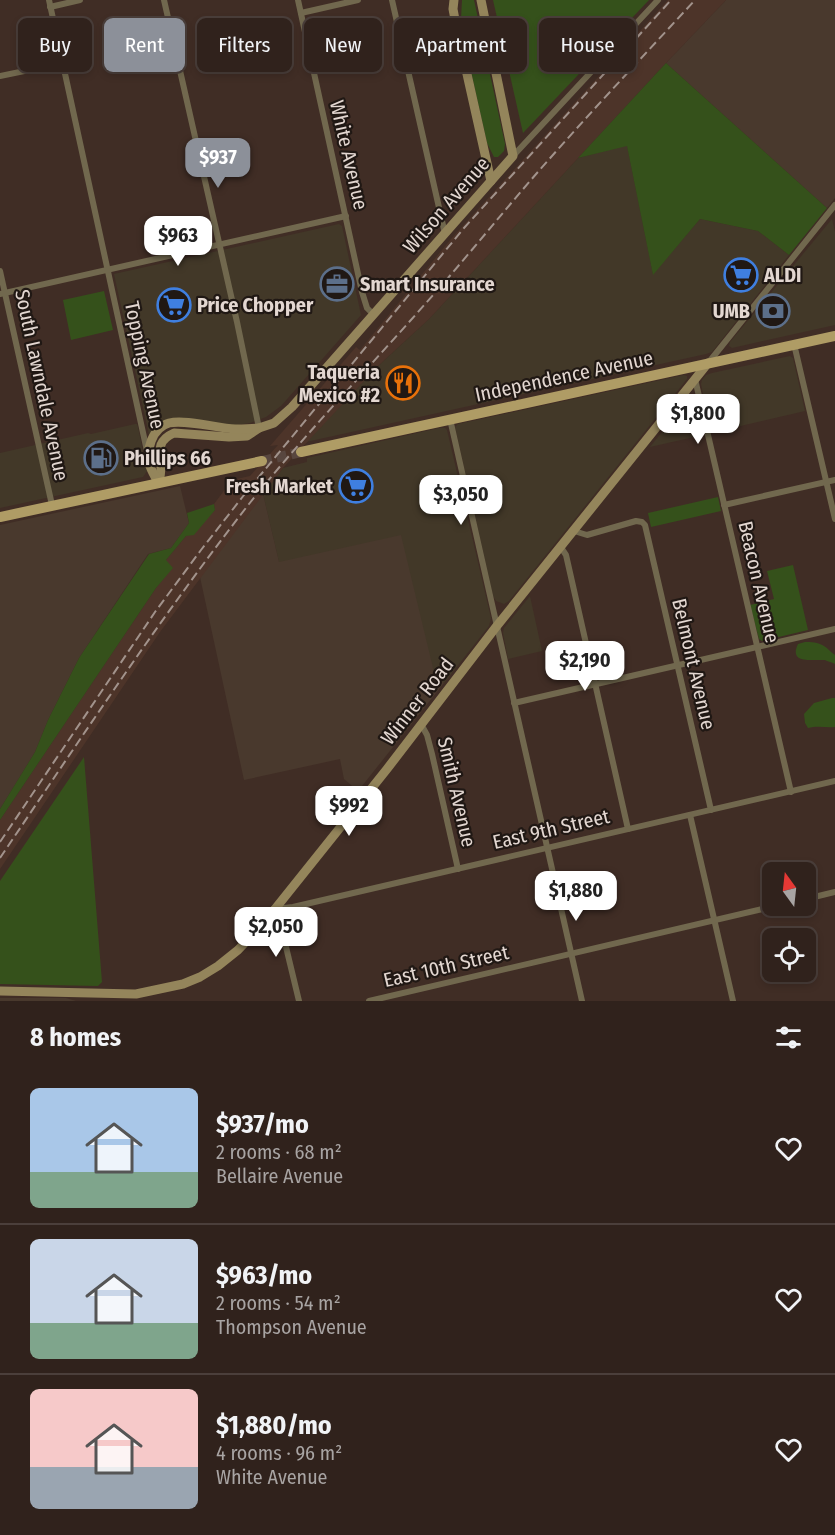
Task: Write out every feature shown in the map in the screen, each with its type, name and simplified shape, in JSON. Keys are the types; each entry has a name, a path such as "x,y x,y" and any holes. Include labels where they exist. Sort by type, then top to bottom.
{"main road":[{"path":"454,0 456,25 491,181"},
{"path":"481,0 513,156"},
{"name":"Wilson Avenue","path":"158,483 162,471 160,450 166,436 174,433 247,436 259,428 274,423 292,407 513,156"},
{"name":"Independence Avenue","path":"301,452 835,336"},
{"name":"Winner Road","path":"117,997 159,990 200,977 238,950 255,933 560,546 708,363"},
{"name":"Wilson Avenue","path":"149,455 153,437 159,429 169,423 236,429 259,428"},
{"path":"149,455 150,466 158,483"},
{"path":"0,517 262,460"},
{"path":"0,991 81,997 117,997"}],"street":[{"path":"50,3 80,0"},
{"path":"164,0 259,428"},
{"name":"White Avenue","path":"298,0 362,292 367,308 374,315"},
{"path":"301,13 358,0"},
{"path":"392,0 444,234"},
{"name":"Wilson Avenue","path":"513,156 658,0"},
{"name":"Topping Avenue","path":"50,3 53,18"},
{"path":"0,76 19,72"},
{"name":"Topping Avenue","path":"65,72 149,455"},
{"path":"708,363 835,205"},
{"path":"2,293 346,216"},
{"name":"South Lawndale Avenue","path":"0,271 2,293 52,506"},
{"path":"795,344 835,519"},
{"name":"Beacon Avenue","path":"695,379 791,792"},
{"path":"450,419 582,1001"},
{"path":"724,505 835,480"},
{"name":"Belmont Avenue","path":"574,531 587,534 636,521 645,525 711,810"},
{"path":"560,546 566,555 628,830"},
{"path":"514,704 835,629"},
{"name":"Smith Avenue","path":"421,724 427,735 432,754 458,869"},
{"name":"East 9th Street","path":"275,909 293,907 835,782"},
{"path":"690,815 733,1001"},
{"path":"816,897 835,892"},
{"path":"275,909 299,1001"},
{"name":"East 10th Street","path":"369,1001 762,909"}],"shaded area":[{"path":"668,0 726,0 429,319 378,366 283,468 160,632 0,869 0,820 156,588 172,568 165,561 186,536 215,510 214,504 232,480 250,476 278,445 270,446 356,347 360,350 451,239 603,72 636,72 636,35"},
{"path":"726,0 835,0 835,198 827,208 666,63"},
{"path":"627,145 653,274 700,219 758,231 789,255 712,352 306,442 378,366 429,319 578,158"},
{"path":"832,219 835,232 835,325 732,348 729,346 730,342"},
{"path":"339,224 342,226 361,315 281,406 266,417 250,423 230,426 183,419 149,435 114,274"},
{"path":"790,356 793,358 805,411 711,433 701,384 706,375"},
{"path":"684,375 687,379 509,601 504,604 496,601 455,427 458,424"},
{"path":"693,396 696,399 703,435 650,447 690,397"},
{"path":"137,424 147,471 143,477 0,508 0,453"},
{"path":"439,428 447,430 491,618 489,626 444,683 436,677 434,672 279,562 263,494 283,468 307,462 307,458"},
{"path":"180,486 189,523 171,548 148,554 79,658 35,752 0,809 0,525"},
{"path":"263,494 279,562 401,535 434,672 436,677 444,683 358,791 344,779 340,759 244,780 200,577"},
{"path":"530,596 542,651 508,659 504,628"},
{"path":"0,998 66,998 76,1001 0,1001"}],"green space":[{"path":"462,0 474,0 478,18 461,18"},
{"path":"493,0 649,0 632,18 539,18 539,72 581,72 523,133 509,72 527,72 527,18 497,18"},
{"path":"666,63 827,208 789,255 758,231 700,219 653,275 627,146 578,158"},
{"path":"471,72 490,72 505,144 504,151 498,157 494,157 487,143"},
{"path":"104,291 113,330 71,340 63,300"},
{"path":"718,497 721,511 651,527 648,513"},
{"path":"214,504 215,510 194,535 186,536 166,560 173,568 156,588 0,820 0,809 35,752 79,658 149,554 171,548 189,523 187,513"},
{"path":"793,565 808,630 762,641 759,639 750,605 774,599 767,571"},
{"path":"817,643 825,647 835,655 835,664 825,660 799,658 796,655 798,644"},
{"path":"835,698 835,727 808,728 804,714 814,703"},
{"path":"84,757 102,982 98,986 0,984 0,881"}],"tunnel":[{"path":"262,461 301,452"}],"railway":[{"path":"0,842 155,612 244,495 464,228 671,0"},
{"path":"0,858 152,634 270,478 442,285 552,156 695,0"}],"place":[{"name":"ALDI","path":"741,275"},
{"name":"Smart Insurance","path":"337,284"},
{"name":"Price Chopper","path":"174,305"},
{"name":"UMB","path":"773,311"},
{"name":"Taqueria Mexico #2","path":"403,383"},
{"name":"Phillips 66","path":"101,458"},
{"name":"Fresh Market","path":"356,486"}]}
